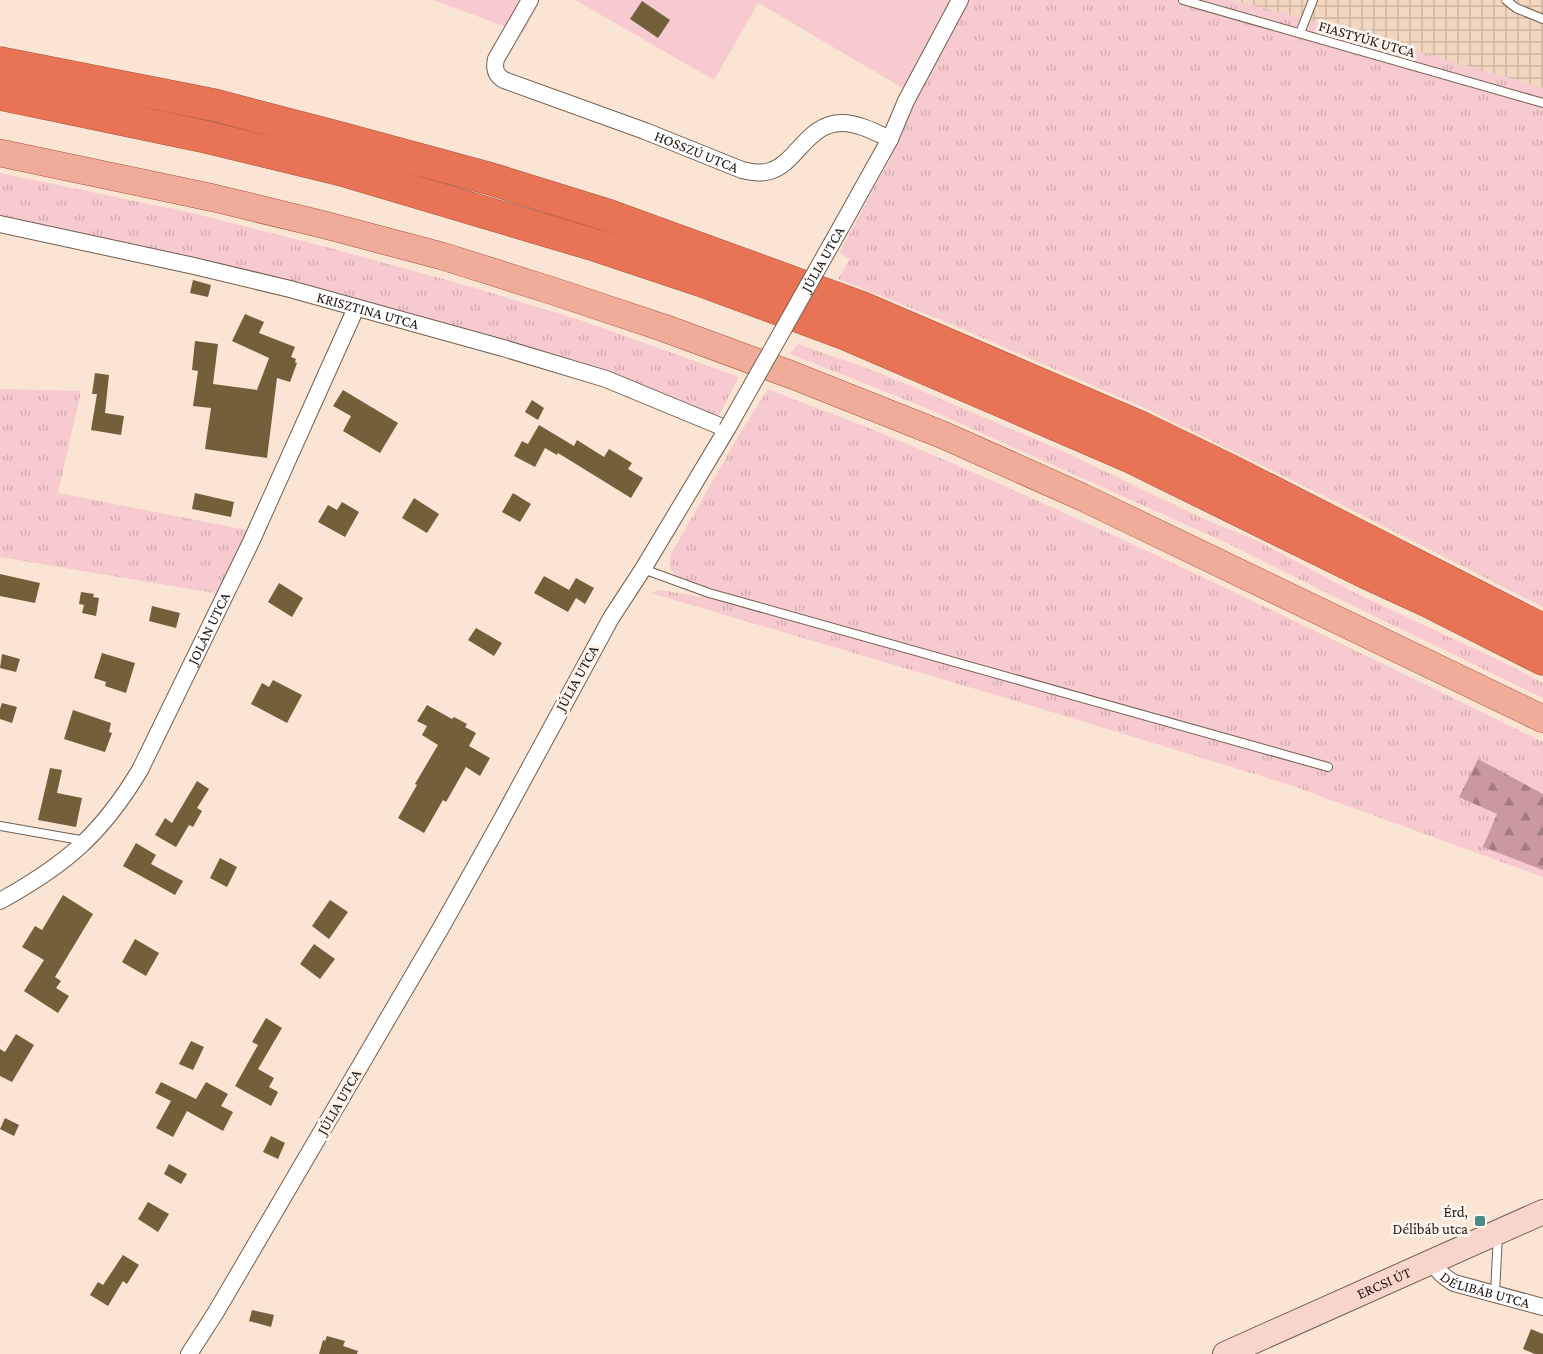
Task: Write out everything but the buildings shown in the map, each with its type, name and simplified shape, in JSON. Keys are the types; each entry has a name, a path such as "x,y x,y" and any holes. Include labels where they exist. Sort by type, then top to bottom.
{"highway":[{"path":"0,63 214,105 433,163 607,215 817,291 860,307 1142,428 1543,630"},
{"path":"0,94 202,136 342,170 598,246 700,280 835,330 1129,456 1543,659"}],"main road":[{"path":"0,153 214,198 325,225 453,260 664,327 792,375 963,444 1082,497 1543,719"},
{"name":"ERCSI ÚT","path":"1225,1354 1543,1212"}],"street":[{"name":"HOSSZÚ UTCA","path":"530,0 498,54 495,64 496,74 504,80 635,127 742,170 757,173 770,171 780,166 813,134 828,125 841,123 856,125 890,139"},
{"name":"JÚLIA UTCA","path":"189,1354 216,1312 442,926 611,618 727,429 890,139 906,101 960,0"},
{"name":"KRISZTINA UTCA","path":"0,224 194,266 325,298 566,366 727,429"},
{"name":"JOLÁN UTCA","path":"0,901 41,878 62,862 87,841 124,797 140,770 251,542 356,308"},
{"name":"DÉLIBÁB UTCA","path":"1433,1262 1437,1270 1454,1282 1543,1307"}],"lane":[{"name":"FIASTYÚK UTCA","path":"1183,0 1543,103"},
{"path":"1300,33 1313,0"},
{"path":"1506,0 1516,8 1543,19"},
{"path":"643,569 709,593 1328,767"},
{"path":"0,826 87,841"},
{"path":"1495,1294 1498,1232"}],"shaded area":[{"path":"1233,0 1543,0 1543,88 1323,24"}],"green space":[{"path":"433,0 540,0 523,33"},
{"path":"575,0 965,0 913,94 758,3 714,80"},
{"path":"965,0 1233,0 1543,88 1543,607 1145,408 941,320 838,279 850,259 839,253 889,161 913,94"},
{"path":"0,173 192,213 468,286 580,320 739,377 717,419 555,363 0,224"},
{"path":"798,344 880,373 1065,452 1204,519 1260,542 1353,592 1543,683 1543,698 1227,543 919,405 790,354"},
{"path":"0,389 81,391 58,493 252,531 220,594 0,557"},
{"path":"768,389 879,432 1059,511 1221,586 1543,742 1543,877 1287,784 651,593 660,590 701,597 704,588 677,577 670,568 671,554"},
{"path":"1478,759 1543,794 1543,870 1483,847 1497,814 1459,797"}],"place":[{"name":"Érd, Délibáb utca","path":"1480,1221"}]}
